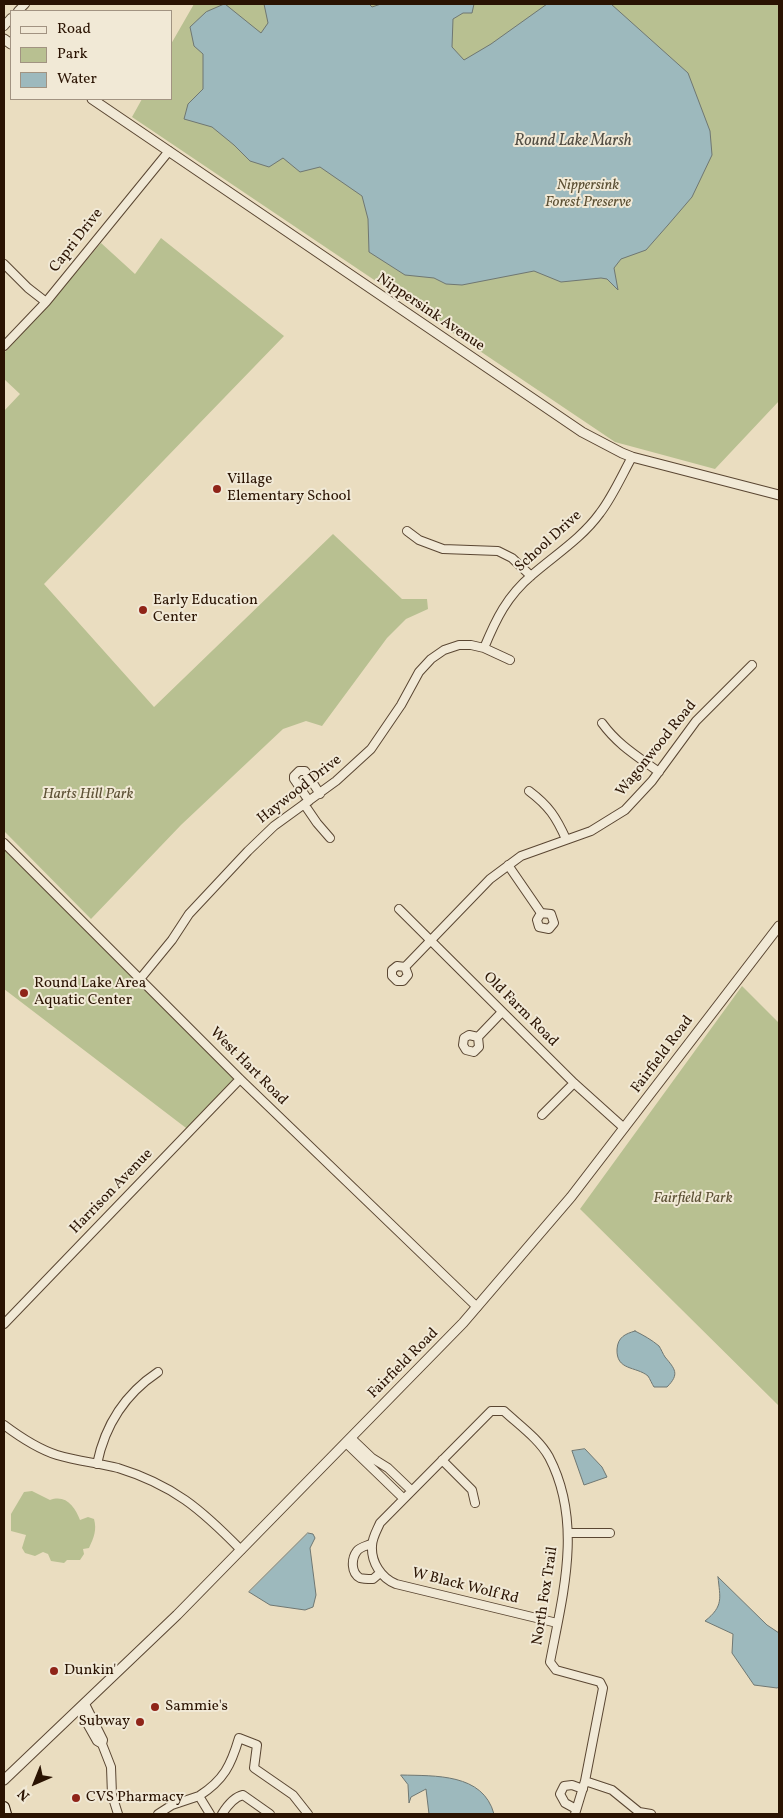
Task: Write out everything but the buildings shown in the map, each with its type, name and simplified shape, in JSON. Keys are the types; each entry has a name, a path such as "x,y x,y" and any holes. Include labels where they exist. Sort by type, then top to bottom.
{"main road":[{"path":"4,1806 6,1814"}],"street":[{"name":"Nippersink Avenue","path":"93,100 574,426 601,442 632,457 779,495"},
{"name":"Capri Drive","path":"4,346 46,302 169,151"},
{"path":"4,264 28,288 46,302"},
{"name":"School Drive","path":"484,648 498,616 509,599 531,576 576,538 600,513 632,457"},
{"path":"407,531 419,540 443,549 498,551 512,558 531,576"},
{"name":"Haywood Drive","path":"140,979 172,940 189,914 274,826 320,794 371,749 401,705 419,672 431,659 444,650 459,645 471,645 484,648 510,660"},
{"name":"Wagonwood Road","path":"405,967 490,879 508,865 521,856 591,831 616,817 639,797 702,715 752,665"},
{"path":"602,723 612,738 659,772"},
{"path":"320,794 305,772 299,771 294,776 317,823 330,838"},
{"path":"529,791 543,801 552,811 566,839"},
{"name":"West Hart Road","path":"4,843 240,1078 477,1307"},
{"path":"508,865 541,913"},
{"name":"Old Farm Road","path":"399,909 574,1083 624,1128"},
{"name":"Fairfield Road","path":"4,1780 177,1615 463,1324 571,1196 779,926"},
{"path":"478,1037 502,1012"},
{"name":"Harrison Avenue","path":"4,1324 240,1078"},
{"path":"542,1115 574,1083"},
{"path":"97,1464 102,1442 114,1416 142,1383 158,1372"},
{"name":"North Fox Trail","path":"371,1544 380,1523 491,1411 504,1411 539,1444 548,1457 564,1493 569,1533 562,1601 550,1662 556,1670 600,1682 603,1688 584,1785 575,1812 565,1803 560,1794 564,1786 584,1785"},
{"path":"4,1425 32,1444 56,1455 117,1468 148,1479 184,1498 201,1510 241,1550"},
{"path":"348,1440 388,1468 411,1490"},
{"path":"348,1440 402,1500"},
{"path":"442,1460 472,1490 475,1503"},
{"path":"569,1533 610,1533"},
{"path":"371,1544 373,1558 380,1573 373,1579 360,1578 354,1571 352,1564 356,1552 362,1547 371,1544"},
{"name":"W Black Wolf Rd","path":"380,1573 396,1584 558,1623"},
{"path":"82,1706 103,1740 102,1744 110,1767 112,1795 118,1814"},
{"path":"158,1814 172,1805 199,1796 214,1786 226,1770 239,1738 257,1745 254,1768 293,1795 308,1814"},
{"path":"584,1785 612,1790 639,1812 651,1814"},
{"path":"222,1814 238,1796 244,1795 270,1814"},
{"path":"199,1796 210,1814"}],"green space":[{"name":"Nippersink Forest Preserve","path":"194,4 779,4 779,401 715,469 615,442 132,117 141,100 172,100 172,42"},
{"name":"Harts Hill Park","path":"161,238 284,336 44,584 154,707 333,534 402,599 427,599 428,609 406,619 387,638 322,726 306,721 283,729 181,825 91,919 4,831 4,411 20,394 4,379 4,353 101,243 135,274"},
{"path":"4,842 240,1079 190,1131 4,989"},
{"name":"Fairfield Park","path":"742,986 779,1023 779,1406 580,1209"},
{"path":"32,1491 50,1500 65,1500 73,1506 80,1520 88,1517 94,1519 94,1537 89,1548 83,1549 84,1554 80,1560 67,1560 64,1563 51,1561 48,1554 43,1552 35,1556 25,1553 22,1548 26,1535 11,1531 11,1514 24,1492"}],"water":[{"name":"Round Lake Marsh","path":"225,4 261,33 268,23 264,4 369,4 372,7 381,4 474,4 472,13 463,13 453,19 452,47 464,60 491,44 547,4 611,4 688,73 710,131 712,155 692,197 668,225 646,250 621,259 614,268 618,290 607,279 561,282 534,271 462,285 446,284 434,278 405,275 369,252 368,219 362,196 320,167 300,172 283,158 269,167 250,161 212,127 184,119 188,104 203,89 203,54 194,46 190,27 206,12"},
{"path":"635,1331 659,1346 673,1368 675,1372 674,1379 667,1387 654,1387 648,1376 623,1365 620,1361 617,1349 620,1339"},
{"path":"585,1449 602,1467 607,1477 584,1485 572,1451"},
{"path":"308,1533 313,1534 315,1538 310,1548 316,1595 313,1607 305,1610 270,1605 249,1592"},
{"path":"718,1577 767,1625 779,1633 779,1687 754,1685 732,1653 733,1634 705,1621 718,1606 720,1596"},
{"path":"401,1775 442,1777 469,1784 480,1791 488,1801 494,1814 429,1814 426,1789 411,1797 409,1803 408,1785"}],"place":[{"name":"Village Elementary School","path":"217,489"},
{"name":"Early Education Center","path":"143,610"},
{"name":"Round Lake Area Aquatic Center","path":"24,993"},
{"name":"Dunkin'","path":"54,1671"},
{"name":"Sammie's","path":"155,1707"},
{"name":"Subway","path":"140,1722"},
{"name":"CVS Pharmacy","path":"76,1798"}]}
